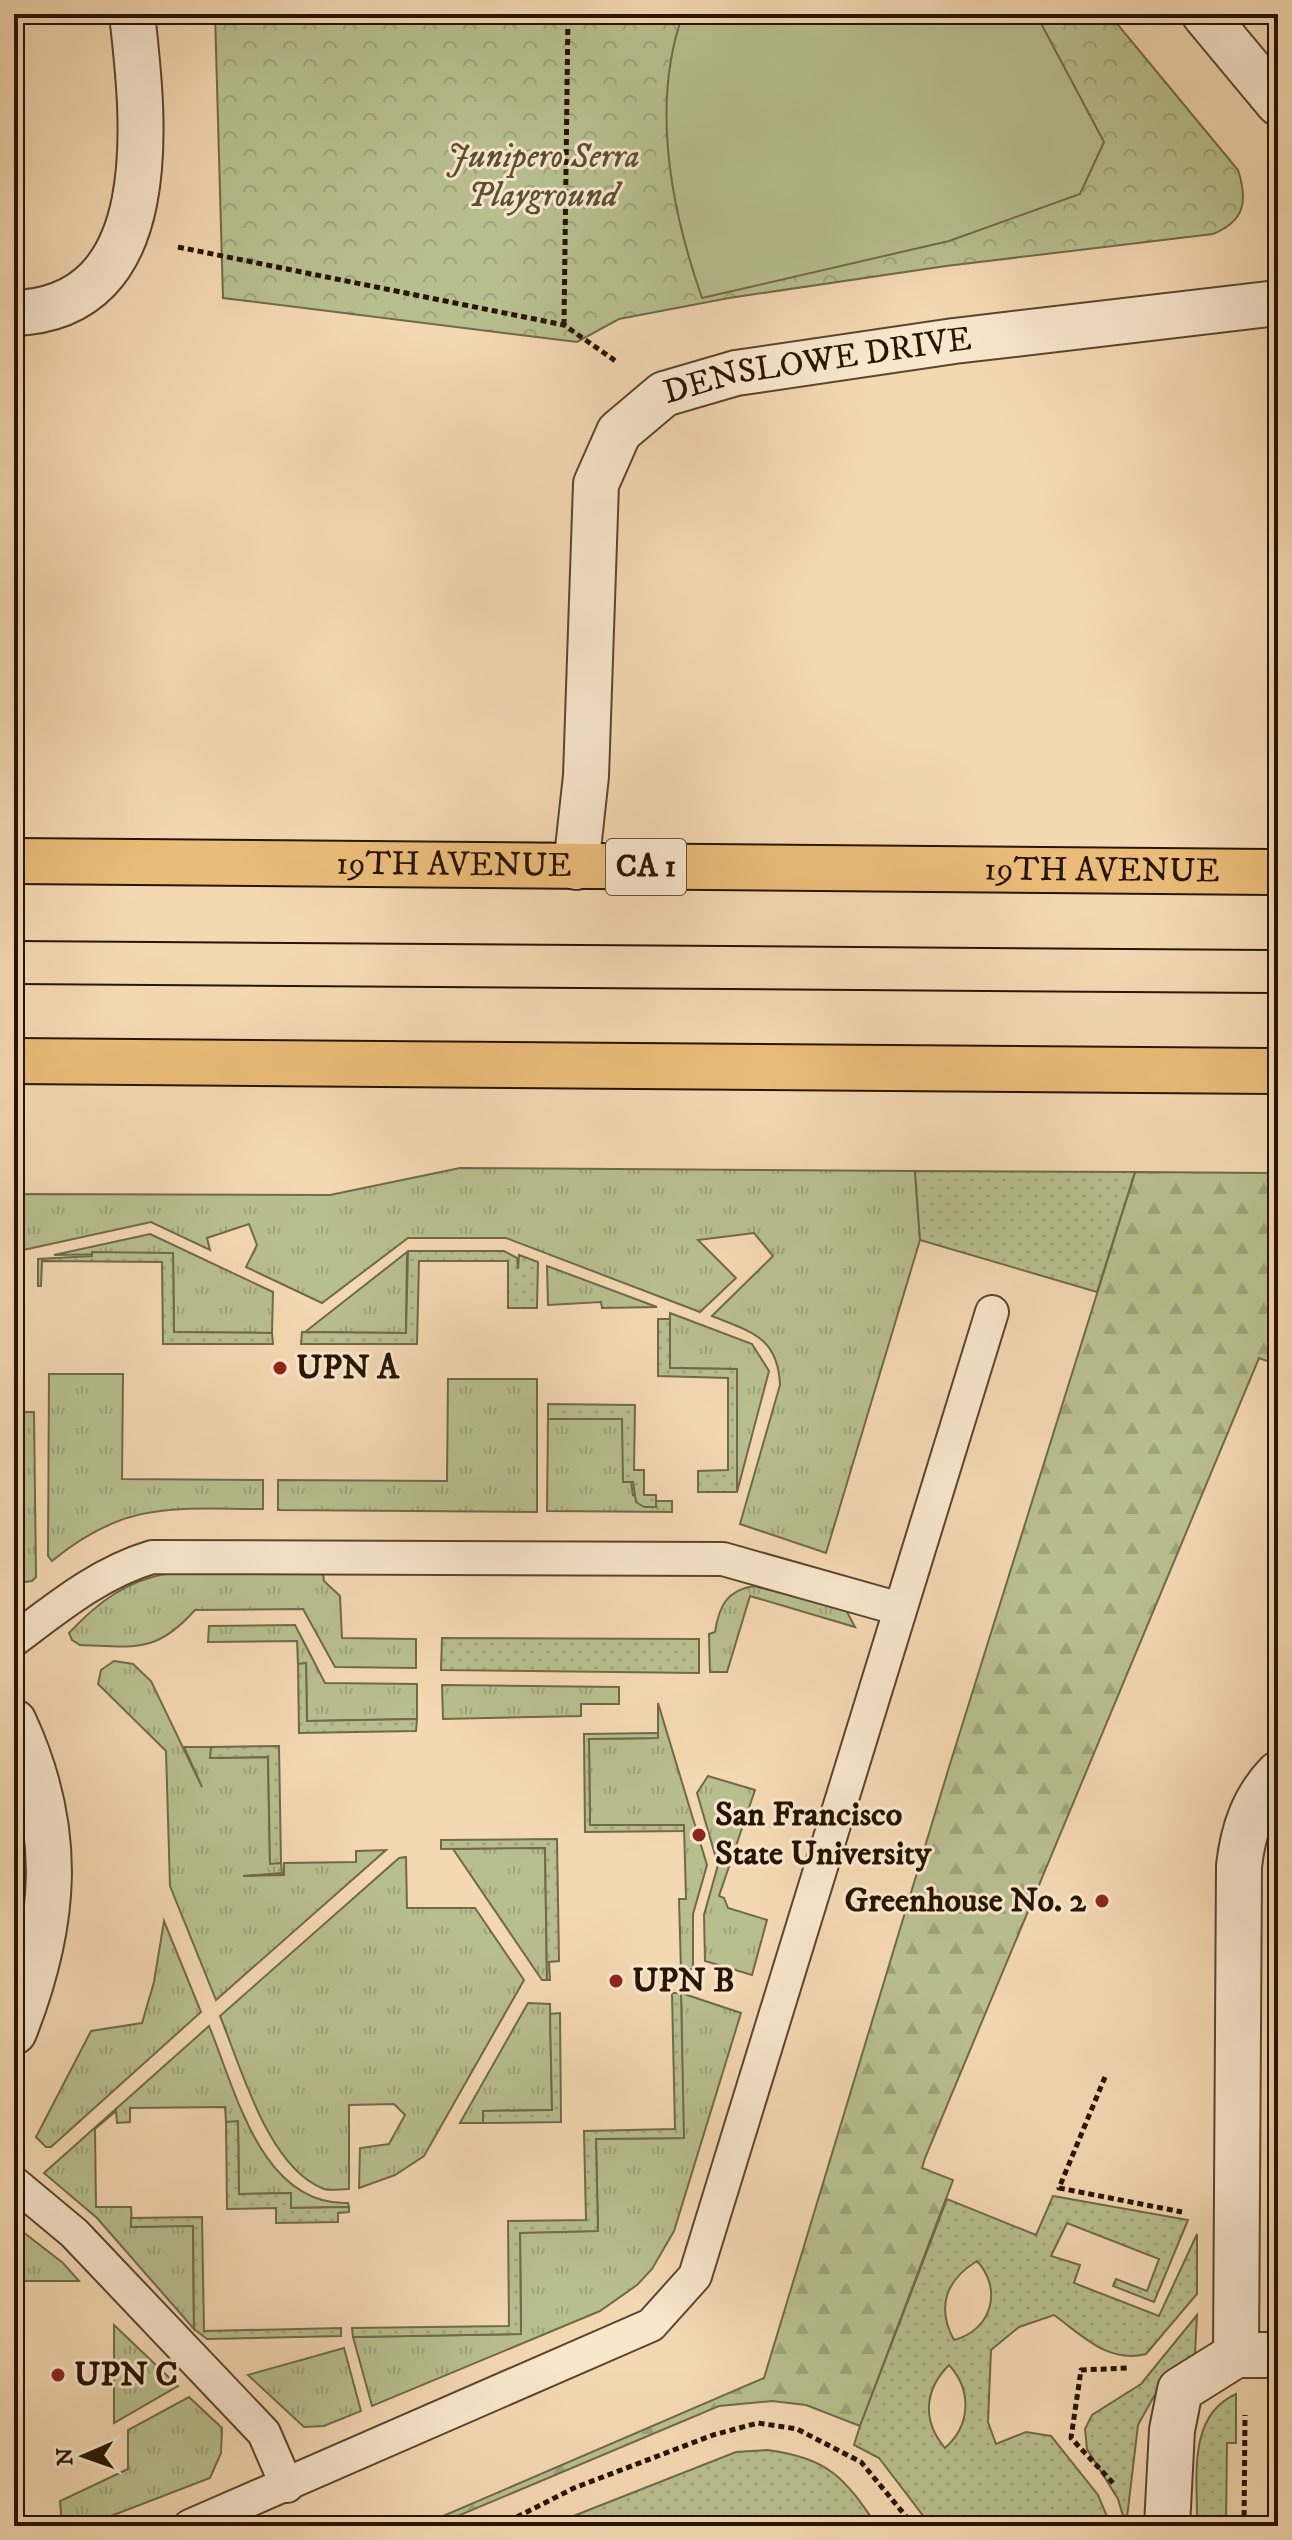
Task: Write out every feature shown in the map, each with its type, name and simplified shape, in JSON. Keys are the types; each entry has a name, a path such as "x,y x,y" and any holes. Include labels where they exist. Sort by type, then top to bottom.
{"highway":[{"name":"19TH AVENUE","path":"14,861 1278,872"},
{"path":"14,1061 1278,1071"}],"street":[{"path":"14,313 40,312 76,299 104,272 126,236 142,150 132,14"},
{"path":"1204,14 1278,103"},
{"name":"DENSLOWE DRIVE","path":"576,867 586,776 596,484 619,432 664,394 752,371 969,339 1278,303"},
{"path":"14,1722 35,1768 43,1798 49,1830 50,1885 39,1954 14,2032"},
{"path":"1167,2526 1172,2430 1180,2390 1253,2355 1238,2222 1240,1855 1247,1823 1260,1796 1278,1774"}],"lane":[{"path":"190,2526 651,2325 695,2276 992,1312"},
{"path":"14,1640 94,1581 123,1566 152,1557 723,1559 900,1609"},
{"path":"14,2183 74,2233 264,2433 287,2486"}],"path":[{"path":"564,325 568,14"},
{"path":"126,236 564,325 664,394"},
{"path":"1105,2077 1059,2188 1238,2222"},
{"path":"1244,2526 1253,2355"},
{"path":"499,2526 574,2488 713,2435 758,2423 797,2429 837,2446 861,2462 914,2526"},
{"path":"1255,2526 1278,2526"}],"green space":[{"name":"Junipero Serra Playground","path":"215,14 1109,14 1238,170 1243,200 1232,223 1213,234 946,266 729,298 619,319 577,342 223,298"},
{"path":"244,14 517,14 517,23 244,21"},
{"path":"683,14 1036,14 1104,142 1080,194 949,241 702,298 681,229 668,157 668,84 673,49"},
{"path":"460,1168 915,1171 920,1240 826,1553 740,1524 780,1385 778,1369 774,1356 760,1338 712,1316 773,1256 754,1233 698,1240 736,1278 700,1312 506,1238 408,1238 322,1303 246,1267 257,1245 249,1224 207,1238 210,1250 151,1222 14,1252 14,1194 330,1195"},
{"path":"915,1171 1135,1172 1097,1292 920,1240"},
{"path":"1135,1172 1278,1173 1278,1365 1259,1358 925,2158 922,2168 953,2180 860,2426 806,2405 772,2401 719,2406 434,2526 420,2526 764,2378 950,1764"},
{"path":"150,1234 273,1292 272,1333 174,1332 173,1253 54,1255"},
{"path":"408,1251 504,1251 517,1258 518,1269 519,1255 538,1262 537,1308 508,1308 508,1261 419,1261 417,1344 301,1344 302,1332 406,1333"},
{"path":"92,1252 173,1253 174,1332 272,1333 273,1344 163,1344 162,1262 42,1261 41,1286 38,1286 38,1259 92,1256"},
{"path":"407,1252 406,1333 305,1332"},
{"path":"547,1266 657,1307 602,1308 601,1302 548,1305"},
{"path":"670,1313 752,1344 769,1371 737,1492 737,1369 669,1368"},
{"path":"658,1319 670,1319 670,1368 737,1369 737,1492 698,1492 698,1471 728,1470 728,1378 658,1376"},
{"path":"49,1374 123,1374 122,1479 263,1480 263,1509 152,1512 104,1527 52,1561 48,1556"},
{"path":"448,1379 537,1379 537,1512 278,1510 278,1480 447,1481"},
{"path":"548,1404 635,1405 634,1470 644,1470 644,1495 656,1495 656,1507 644,1507 636,1502 633,1482 623,1482 622,1419 548,1419"},
{"path":"14,1412 34,1412 36,1577 32,1581 16,1583"},
{"path":"548,1419 622,1419 633,1495 656,1507 656,1501 672,1501 672,1512 547,1511"},
{"path":"170,1573 323,1574 324,1581 340,1596 342,1638 416,1639 416,1668 335,1667 303,1609 195,1610 168,1634 143,1645 80,1645 72,1640 69,1633 114,1594 140,1581"},
{"path":"754,1586 846,1610 855,1627 750,1596 727,1672 710,1672 709,1634 715,1632 722,1607 737,1591"},
{"path":"295,1625 325,1683 417,1684 417,1719 307,1721 306,1664 298,1664 297,1641 208,1642 209,1626"},
{"path":"442,1638 699,1639 699,1673 441,1670"},
{"path":"114,1661 133,1664 151,1681 202,1787 184,1747 211,1747 211,1758 268,1757 270,1863 281,1863 282,1873 243,1876 284,1875 284,1863 356,1862 356,1851 386,1850 216,2000 170,1886 166,1751 98,1684 101,1670"},
{"path":"306,1663 307,1721 417,1719 416,1731 299,1733 298,1664"},
{"path":"442,1685 619,1687 619,1704 581,1704 581,1716 443,1719"},
{"path":"658,1703 707,1865 693,1914 693,1969 681,1970 679,1899 686,1899 684,1825 590,1826 589,1739 658,1738"},
{"path":"658,1733 658,1738 589,1739 590,1825 684,1825 684,1831 585,1832 584,1734"},
{"path":"279,1746 281,1863 270,1864 268,1757 210,1758 211,1747"},
{"path":"708,1776 755,1790 719,1896 724,1898 728,1908 767,1920 752,1975 705,1961 704,1915 718,1865 697,1793"},
{"path":"557,1839 559,1961 549,1962 550,1980 547,1980 545,1848 441,1849 441,1840"},
{"path":"545,1847 547,1980 542,1980 453,1849"},
{"path":"406,1857 407,1908 475,1908 524,1980 424,2156 395,2175 359,2188 360,2148 389,2144 405,2115 394,2104 349,2105 349,2189 324,2189 304,2178 272,2138 247,2088 220,2016 399,1858"},
{"path":"164,1921 201,2012 51,2147 46,2147 36,2137 91,2031 142,2023 154,1982"},
{"path":"672,1993 681,1993 684,2138 596,2139 598,2231 520,2233 521,2334 353,2337 352,2328 509,2326 508,2221 586,2220 584,2131 675,2129"},
{"path":"681,1993 741,2013 674,2231 652,2269 637,2285 600,2311 372,2406 353,2337 521,2334 520,2232 598,2231 596,2139 683,2138"},
{"path":"528,2003 550,2004 552,2110 483,2111 483,2123 460,2123"},
{"path":"560,2013 561,2122 483,2123 483,2111 552,2110 550,2014"},
{"path":"209,2026 242,2111 273,2165 293,2186 318,2199 348,2203 349,2207 290,2208 290,2193 239,2194 238,2122 226,2122 225,2107 130,2108 130,2122 117,2123 116,2111 95,2129 96,2207 131,2207 132,2227 193,2225 194,2329 97,2218 44,2173"},
{"path":"238,2121 239,2194 291,2193 291,2208 349,2207 349,2212 338,2213 338,2222 276,2223 276,2208 227,2209 226,2122"},
{"path":"1053,2196 1188,2220 1154,2302 1113,2286 1116,2279 1147,2291 1159,2259 1067,2223 1051,2256 1080,2265 1074,2283 1159,2316 1197,2234 1197,2294 1146,2354 1120,2355 1096,2346 1054,2315 1019,2327 991,2350 988,2422 996,2444 1026,2432 1051,2436 1098,2495 1111,2526 931,2526 879,2458 854,2445 860,2426 947,2199 1036,2235","holes":["977,2261 990,2284 990,2307 977,2327 954,2340 946,2316 947,2295 958,2277","949,2365 962,2385 965,2407 960,2429 945,2448 932,2427 929,2406 935,2385"]},
{"path":"202,2217 204,2331 341,2328 341,2336 207,2339 194,2329 193,2226 131,2227 131,2218"},
{"path":"14,2225 63,2263 79,2281 14,2281"},
{"path":"1197,2315 1195,2354 1154,2396 1138,2425 1126,2526 1118,2499 1087,2449 1085,2429 1092,2415 1141,2384"},
{"path":"114,2325 178,2386 114,2423"},
{"path":"344,2348 361,2411 324,2426 304,2427 248,2375"},
{"path":"1236,2394 1236,2443 1227,2443 1226,2526 1197,2525 1198,2451 1202,2434 1220,2404"},
{"path":"189,2397 222,2428 221,2453 210,2478 85,2526 62,2526 60,2501 128,2469 128,2430"},
{"path":"768,2450 806,2459 833,2473 855,2495 877,2526 548,2526 736,2452"}],"tram line":[{"path":"14,941 1278,950"},
{"path":"14,984 1278,993"}],"place":[{"name":"UPN A","path":"280,1368"},
{"name":"San Francisco State University","path":"699,1835"},
{"name":"Greenhouse No. 2","path":"1102,1901"},
{"name":"UPN B","path":"616,1981"},
{"name":"UPN C","path":"58,2375"}]}
